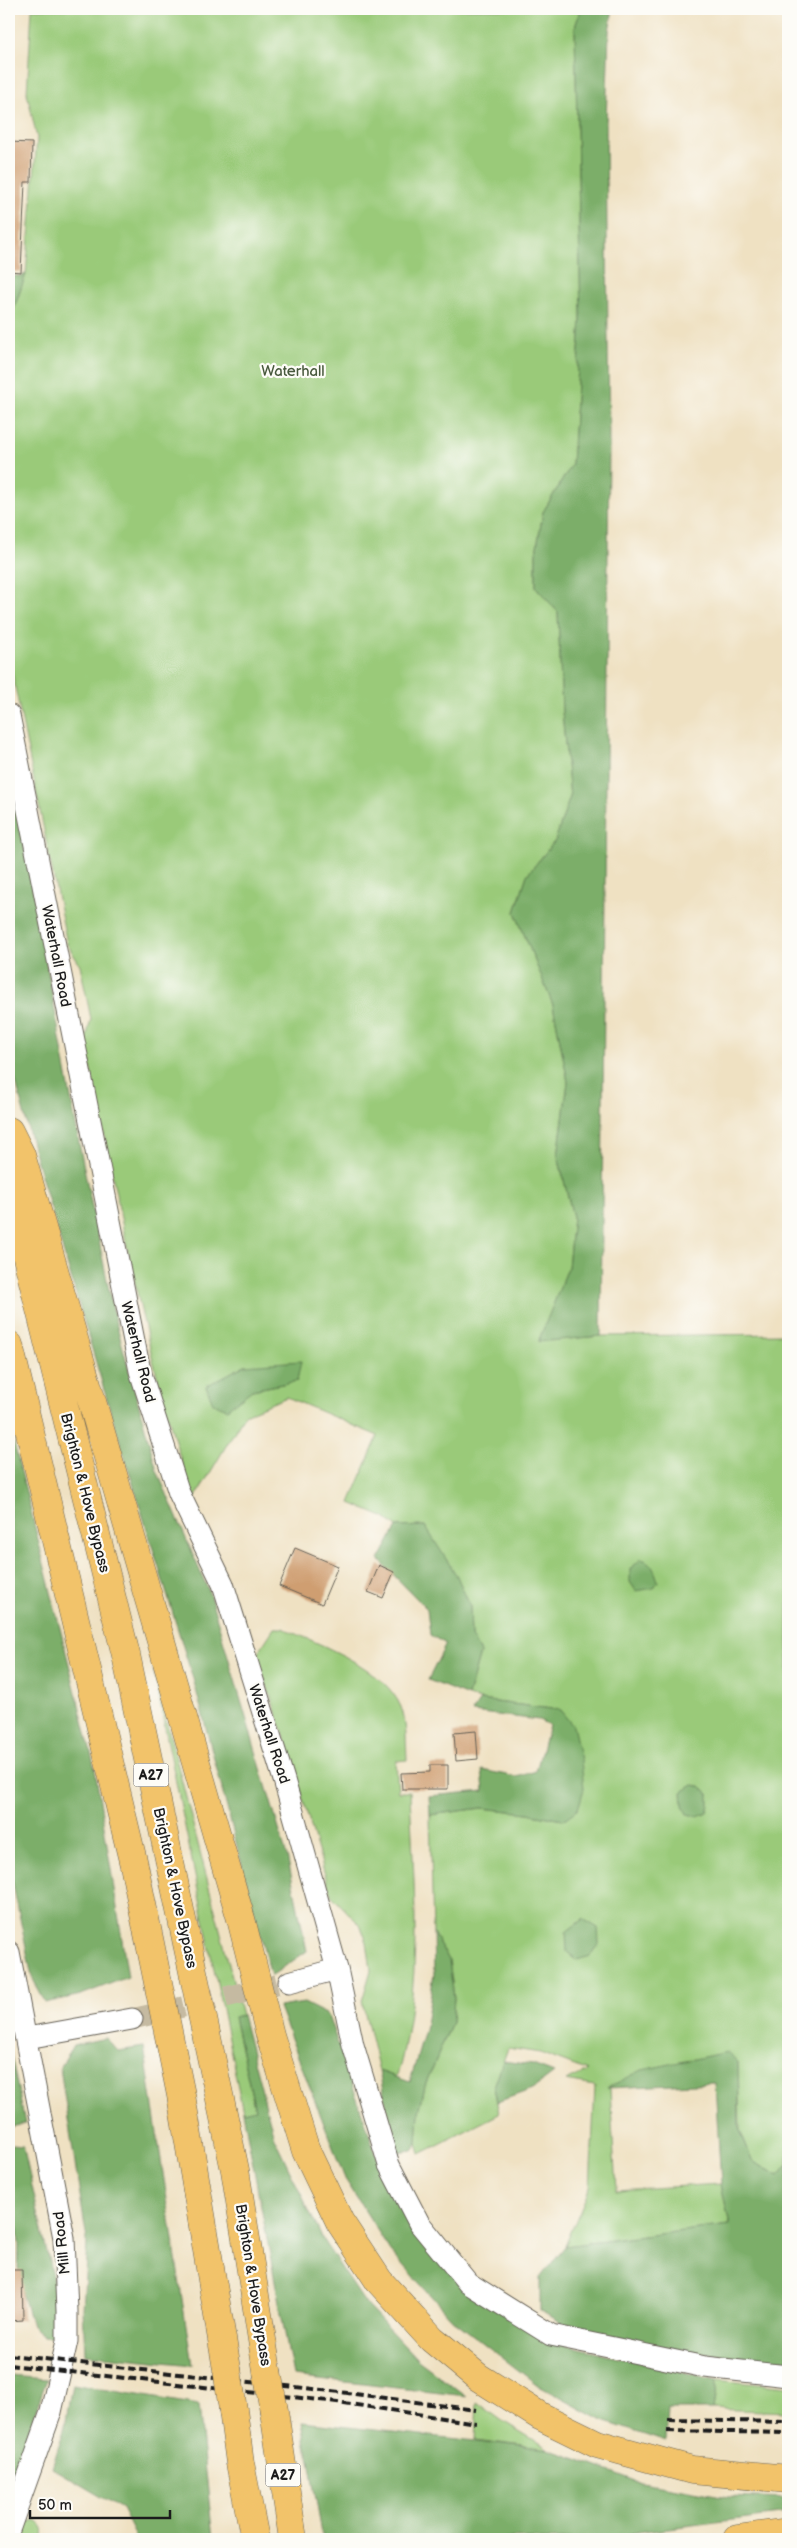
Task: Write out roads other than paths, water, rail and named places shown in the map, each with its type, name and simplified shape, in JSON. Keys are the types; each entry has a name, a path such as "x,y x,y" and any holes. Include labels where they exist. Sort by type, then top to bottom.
{"highway":[{"path":"9,1130 21,1155 43,1231 241,1919 276,2053 306,2150 340,2222 379,2281 432,2339 478,2377 540,2416 597,2444 692,2470 788,2479"},
{"name":"Brighton & Hove Bypass","path":"9,1185 126,1655 235,2170 293,2539"},
{"name":"A27","path":"9,1345 134,1865 181,2095 227,2369 240,2463 255,2539"},
{"name":"A27","path":"235,2539 233,2516 240,2463"},
{"path":"737,2539 788,2532"}],"street":[{"name":"Waterhall Road","path":"9,715 66,1014 140,1371 179,1493 223,1584 284,1780 337,1969 353,2045 389,2165 419,2223 468,2283 551,2335 705,2367 788,2376"},
{"name":"Mill Road","path":"9,1952 64,2238 67,2341 51,2412 9,2530"},
{"path":"289,1982 337,1969"},
{"path":"27,2038 132,2019"}],"tunnel":[{"path":"132,2019 289,1982"}],"railway":[{"path":"9,2355 340,2392 476,2410"},
{"path":"9,2365 337,2402 476,2423"},
{"path":"668,2420 788,2422"},
{"path":"667,2431 788,2433"}],"park label":[{"name":"Waterhall","path":"293,371"}]}
